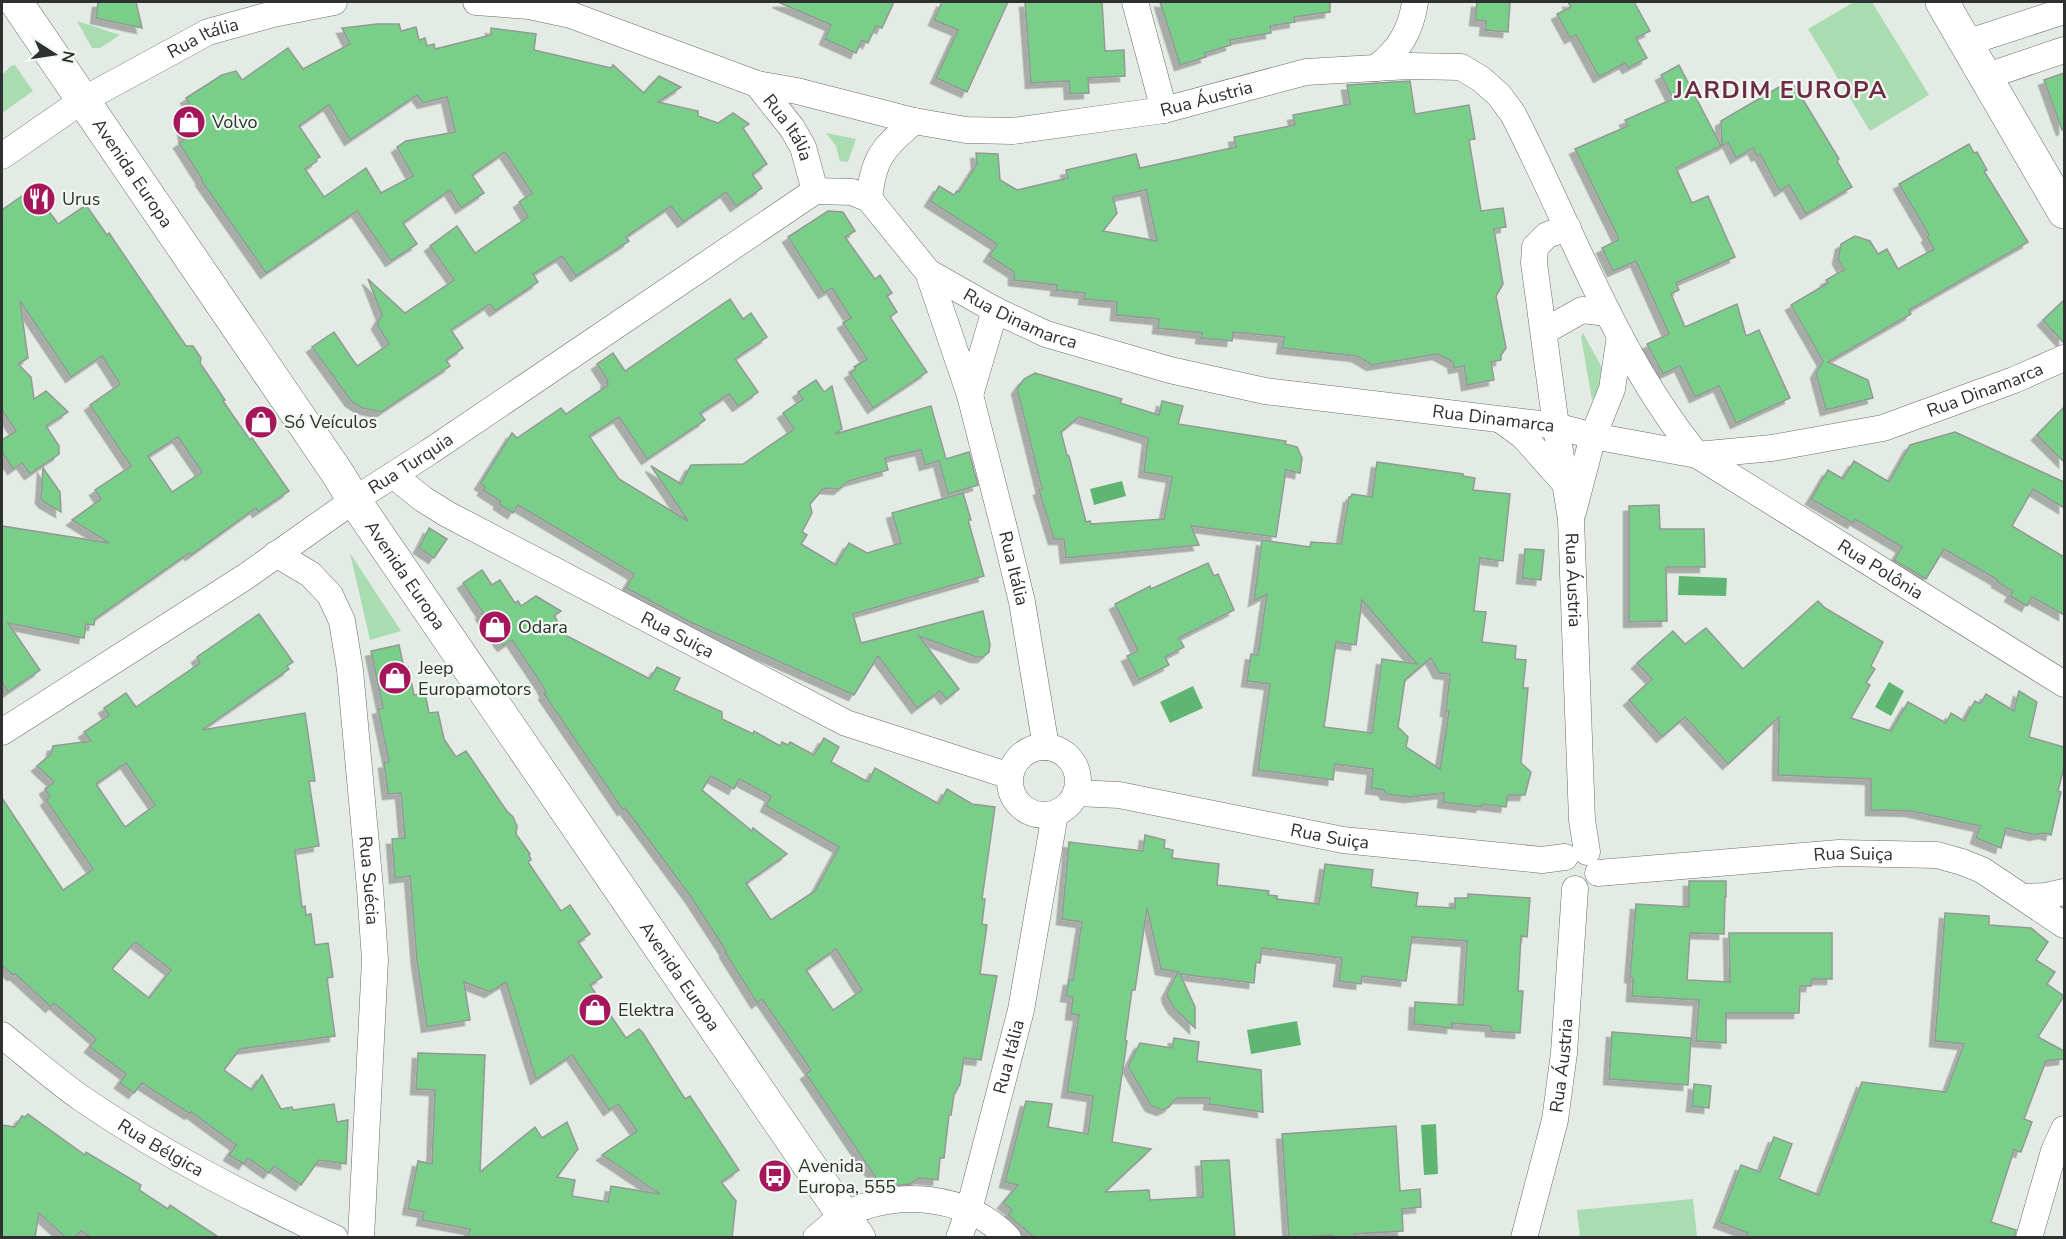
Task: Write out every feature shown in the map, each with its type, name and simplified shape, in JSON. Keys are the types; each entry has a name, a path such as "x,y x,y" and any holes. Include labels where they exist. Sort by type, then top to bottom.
{"main road":[{"name":"Avenida Europa","path":"15,2 852,1226"},
{"path":"1942,2 2064,212"}],"street":[{"name":"Rua Itália","path":"2,156 82,100 208,32 273,14 334,2"},
{"name":"Rua Itália","path":"476,2 529,6 571,15 758,84 792,128 803,147 815,191"},
{"path":"1135,2 1164,110"},
{"path":"1414,10 1425,51 1482,79 1499,95 1513,114 1620,336 1671,423 1696,455"},
{"path":"1376,68 1398,49 1414,10"},
{"path":"1966,43 2064,11"},
{"path":"1987,76 2064,50"},
{"name":"Rua Áustria","path":"758,84 797,91 914,121 966,130 1013,131 1164,110 1306,72 1409,66 1461,67"},
{"path":"815,191 852,192 869,199 872,175 878,158 887,145 914,121"},
{"name":"Rua Turquia","path":"2,732 245,577 354,500 815,191"},
{"name":"Rua Itália","path":"869,199 928,272 970,395 1022,602 1035,673 1026,759"},
{"name":"Rua Áustria","path":"1524,1238 1555,1120 1564,1053 1575,889 1567,886 1562,878 1575,861 1582,820 1571,519 1573,482 1556,426 1545,331 1534,263 1535,246 1547,236 1568,228"},
{"name":"Rua Dinamarca","path":"928,272 995,310 1046,334 1191,375 1265,391 1556,426 1625,443 1696,455 1772,448 1883,428 2014,380 2064,358"},
{"path":"970,395 995,310"},
{"path":"1545,331 1582,310 1608,313"},
{"name":"Rua Áustria","path":"1573,482 1612,389 1620,336"},
{"path":"1500,420 1522,436 1573,482 1599,459 1625,443"},
{"path":"1760,493 1761,470 1772,448"},
{"name":"Rua Polônia","path":"1696,455 2064,684"},
{"name":"Rua Suiça","path":"393,475 423,499 447,514 846,723 978,767 1026,759"},
{"name":"Rua Suécia","path":"276,554 310,574 330,595 342,621 350,670 375,960 361,1238"},
{"path":"1058,750 1068,757 1075,767 1077,786 1064,809 1048,815 1028,812 1017,803 1011,790 1026,759 1058,750"},
{"name":"Rua Suiça","path":"1077,786 1343,840 1575,861 1625,870 1839,853 1937,855 1982,870 2064,925"},
{"name":"Rua Itália","path":"959,1238 969,1210 1021,1010 1045,874 1048,815"},
{"path":"2024,897 2064,892"},
{"name":"Rua Bélgica","path":"2,1035 81,1097 177,1158 257,1201 335,1238"},
{"path":"2029,1238 2054,1151 2064,1129"},
{"path":"816,1238 852,1226 885,1200 927,1199 969,1210 1001,1230 1008,1238"}],"shaded area":[{"path":"1854,2 1872,2 1929,95 1870,131 1808,29"},
{"path":"77,21 120,35 100,48 92,48"},
{"path":"15,65 33,91 2,113 2,75"},
{"path":"826,133 856,139 848,162 840,161 836,146"},
{"path":"1583,333 1607,377 1592,400 1581,337"},
{"path":"1122,481 1126,496 1094,505 1090,489"},
{"path":"350,553 401,631 370,640"},
{"path":"1679,576 1727,578 1726,596 1678,595"},
{"path":"1889,682 1904,691 1891,716 1875,707"},
{"path":"1193,686 1203,708 1170,723 1160,702"},
{"path":"1297,1021 1301,1045 1251,1054 1247,1030"},
{"path":"1436,1124 1438,1174 1424,1175 1421,1125"},
{"path":"1693,1199 1697,1237 1580,1237 1577,1210"}],"building":[{"path":"98,2 136,2 142,28 96,18"},
{"path":"778,2 894,2 882,28 876,26 868,43 862,40 856,53 825,39 831,25"},
{"path":"942,2 1008,2 967,92 936,78 958,30 934,20"},
{"path":"1025,2 1102,2 1105,51 1124,50 1125,76 1088,78 1089,93 1070,94 1069,81 1031,83"},
{"path":"1160,2 1330,2 1330,12 1294,17 1295,22 1270,26 1271,33 1230,40 1231,45 1205,53 1206,57 1180,65"},
{"path":"1477,2 1510,2 1508,32 1485,30 1486,21 1475,20"},
{"path":"1568,2 1634,2 1650,31 1636,38 1647,58 1628,68 1625,63 1599,77 1576,35 1570,38 1557,14 1571,7"},
{"path":"399,24 401,31 416,27 419,40 425,38 427,46 434,44 435,49 491,35 491,28 536,34 534,50 611,68 613,65 644,93 659,76 681,87 658,102 698,111 698,116 718,123 733,113 749,124 743,128 767,164 752,174 762,188 736,206 726,192 683,222 671,206 626,237 629,241 576,276 562,256 533,274 538,282 495,311 490,304 451,330 463,348 446,360 450,366 381,412 362,408 351,401 312,347 334,332 357,366 389,344 377,324 382,315 368,279 405,313 454,280 430,246 457,226 475,253 528,217 519,202 532,193 505,152 472,175 484,193 461,208 450,190 403,223 417,244 391,261 357,211 266,273 201,180 179,143 185,139 182,124 189,103 186,98 222,75 236,71 242,80 288,48 303,69 350,44 342,28","holes":["417,95 423,103 447,97 455,132 406,141 397,147 413,176 381,193 366,168 324,197 305,169 320,157 299,126 329,105 350,140"]},
{"path":"1679,65 1721,146 1676,168 1692,203 1708,196 1735,257 1676,283 1679,290 1671,294 1685,327 1737,304 1746,336 1759,330 1790,398 1736,423 1719,386 1695,397 1680,366 1663,374 1647,344 1669,334 1636,261 1613,271 1602,248 1618,240 1618,237 1575,149 1628,126 1625,120 1673,99 1661,75"},
{"path":"2064,73 2064,129 2062,130 2044,80"},
{"path":"1791,80 1839,159 1837,161 1852,187 1806,214 1789,185 1780,191 1760,154 1757,156 1753,148 1736,158 1728,142 1722,146 1721,121"},
{"path":"1410,81 1415,114 1469,105 1475,139 1469,140 1481,211 1503,208 1506,227 1494,229 1503,284 1496,296 1506,348 1501,355 1501,360 1491,362 1494,380 1467,385 1464,366 1454,368 1453,362 1438,354 1372,365 1357,356 1282,348 1284,337 1233,332 1232,341 1201,338 1202,333 1158,328 1159,319 1116,315 1117,302 1084,299 1085,293 1056,290 1057,285 1014,280 1014,272 989,256 997,244 930,201 939,186 954,195 957,191 959,192 977,164 976,153 998,154 1000,180 1017,190 1068,178 1066,170 1136,154 1140,168 1236,147 1234,137 1295,125 1293,115 1350,104 1347,85","holes":["1146,190 1157,241 1103,231 1117,213 1113,197"]},
{"path":"1969,144 1974,153 1977,152 1987,170 1984,171 2028,242 1909,310 1911,314 1828,362 1868,380 1873,398 1826,410 1816,373 1823,361 1791,305 1828,283 1826,280 1844,270 1838,259 1841,244 1855,236 1870,241 1878,254 1887,249 1898,269 1934,249 1927,237 1929,235 1899,184"},
{"path":"29,191 37,194 58,224 86,205 107,235 109,233 186,346 193,346 201,358 200,363 225,400 223,401 289,491 258,512 256,508 191,555 189,553 95,619 94,625 86,624 84,638 8,623 40,670 8,692 2,682 2,526 109,543 72,520 101,499 95,490 131,466 90,405 120,384 102,356 71,377 20,301 28,358 18,364 31,377 34,399 46,391 68,412 46,426 59,446 59,454 30,474 22,463 13,469 2,452 2,440 16,431 2,410 2,210","holes":["178,437 202,472 172,492 148,456"]},
{"path":"828,211 843,212 855,231 845,237 875,279 880,275 892,293 887,296 897,312 890,317 927,372 873,408 850,373 856,369 854,367 867,359 843,323 851,318 832,288 824,293 788,237"},
{"path":"730,299 743,319 751,313 767,337 735,359 758,392 738,406 729,394 700,413 705,420 647,459 619,417 589,436 619,479 688,521 651,466 681,484 691,465 743,464 794,429 783,413 803,399 798,392 816,380 824,392 832,386 842,429 835,434 931,406 946,459 969,452 978,485 948,494 939,461 925,465 921,450 885,458 888,470 849,481 839,489 824,488 810,504 812,513 802,532 807,535 801,544 836,565 849,543 867,553 901,543 892,513 963,493 984,576 853,614 861,643 983,611 990,644 989,652 983,657 976,657 919,636 959,689 946,699 940,691 917,708 878,656 854,695 690,622 626,588 634,574 518,505 513,513 483,490 485,487 480,484 512,433 517,438 561,408 566,414 608,385 606,382 608,381 597,364 613,353 625,371"},
{"path":"2064,300 2064,343 2043,320"},
{"path":"1035,373 1122,399 1120,403 1159,415 1162,401 1183,406 1178,424 1286,441 1285,444 1297,447 1302,458 1300,473 1286,470 1276,537 1191,526 1199,545 1066,558 1064,539 1054,539 1039,490 1042,489 1017,389 1024,379","holes":["1079,417 1148,438 1144,472 1172,477 1164,519 1091,524 1090,521 1086,522 1061,432"]},
{"path":"2064,407 2064,462 2037,435"},
{"path":"1955,432 2064,482 2064,508 2033,489 2012,526 2064,557 2064,615 2032,597 2027,606 2010,596 2013,591 1997,582 1998,580 1944,549 1926,579 1894,560 1902,547 1855,519 1853,523 1811,499 1828,470 1843,479 1854,461 1889,482 1910,445"},
{"path":"1377,462 1463,474 1463,476 1475,478 1473,490 1510,494 1503,561 1480,558 1474,611 1486,612 1482,642 1516,646 1515,659 1526,660 1523,688 1528,688 1521,763 1531,772 1525,795 1508,795 1506,807 1482,804 1481,807 1443,802 1444,793 1410,797 1386,794 1384,790 1371,788 1373,769 1335,764 1333,780 1258,770 1270,684 1247,681 1251,654 1258,655 1267,594 1254,601 1262,540 1310,547 1311,542 1341,544 1349,497 1352,494 1372,497","holes":["1362,600 1417,664 1382,659 1372,733 1324,727 1336,642 1356,645","1431,658 1439,673 1450,674 1446,711 1449,711 1440,769 1406,747 1408,737 1398,727 1405,680"]},
{"path":"43,468 60,492 61,512 41,498"},
{"path":"1659,505 1660,529 1704,529 1705,567 1666,567 1667,621 1629,622 1629,506"},
{"path":"429,528 447,539 434,558 419,548"},
{"path":"1525,549 1544,550 1541,580 1522,578"},
{"path":"1208,563 1214,576 1218,574 1234,610 1179,638 1184,647 1165,657 1169,665 1139,680 1127,656 1138,651 1115,604 1150,586 1151,589"},
{"path":"482,570 492,585 500,580 515,603 518,601 521,606 536,596 561,611 554,616 567,636 650,679 657,667 680,678 674,690 722,712 722,719 753,734 754,731 780,746 782,742 788,745 790,742 814,755 824,738 839,747 831,762 868,782 875,768 939,804 947,789 972,804 995,807 982,899 985,899 982,924 987,925 980,974 997,976 981,1060 964,1058 960,1084 954,1095 951,1115 949,1115 944,1158 940,1158 938,1180 919,1178 910,1184 882,1187 806,1074 811,1070 762,999 757,1003 691,897 625,808 623,810 544,694 546,693 542,685 512,640 503,646 463,583","holes":["711,776 734,789 739,779 771,796 766,806 839,847 815,891 771,920 746,883 787,854 753,828 752,831 702,790","836,949 862,990 833,1010 806,970"]},
{"path":"1818,601 1825,608 1883,642 1871,666 1875,669 1866,683 1870,685 1851,718 1891,731 1908,702 1946,723 1951,713 1964,721 1975,701 1980,704 1986,694 2014,711 2019,691 2037,702 2029,737 2064,747 2064,767 2058,791 2061,792 2051,835 2044,833 2035,835 2006,828 2001,848 1976,838 1980,826 1911,811 1871,810 1871,779 1778,775 1779,717 1728,764 1685,717 1662,737 1629,700 1652,679 1637,663 1673,631 1685,644 1706,628 1743,669"},
{"path":"259,614 293,662 287,666 289,669 202,730 305,713 315,781 309,781 319,846 295,850 302,907 305,906 306,915 311,914 315,945 328,943 333,977 327,978 335,1036 240,1049 224,1070 252,1090 262,1075 281,1109 292,1107 293,1110 334,1104 337,1122 348,1120 346,1164 319,1160 301,1185 274,1166 269,1173 248,1158 244,1164 229,1155 236,1145 191,1112 190,1114 142,1083 134,1093 120,1083 126,1074 90,1047 96,1039 54,1003 51,1007 15,974 13,975 2,966 2,798 63,890 93,869 46,800 50,797 45,789 54,782 37,766 51,754 53,746 91,741 84,732 109,715 104,708 126,693 136,707 200,663 197,657","holes":["126,763 155,805 125,827 96,784","135,942 171,970 149,998 112,969"]},
{"path":"399,645 404,668 408,667 414,695 425,693 429,713 438,712 444,739 456,757 466,751 513,817 517,826 516,834 530,854 531,860 528,862 561,911 570,905 590,934 578,942 602,977 590,985 626,1038 639,1029 643,1033 685,1099 690,1096 739,1170 721,1182 736,1201 732,1238 468,1238 470,1229 422,1220 424,1212 408,1209 418,1161 432,1164 435,1090 416,1089 418,1053 485,1055 480,1172 535,1127 542,1138 567,1122 578,1149 557,1177 575,1180 572,1196 608,1202 611,1186 660,1194 602,1155 637,1131 618,1104 609,1110 572,1055 536,1079 506,982 490,992 464,982 470,1020 427,1027 417,961 410,876 395,878 392,839 405,838 401,793 388,794 384,763 389,762 378,709 383,708 371,651"},
{"path":"1145,835 1165,840 1164,848 1173,850 1172,858 1219,864 1217,885 1269,891 1268,895 1277,896 1277,899 1319,904 1325,864 1373,870 1371,887 1418,893 1416,906 1455,908 1455,898 1468,898 1468,894 1530,898 1527,937 1521,936 1518,991 1523,991 1520,1033 1491,1031 1491,1026 1452,1023 1452,1028 1414,1024 1415,1002 1463,1005 1467,941 1412,937 1406,981 1362,976 1361,984 1339,981 1342,958 1262,948 1260,963 1256,962 1254,983 1180,974 1195,1007 1195,1028 1174,1008 1168,998 1167,993 1178,972 1161,969 1147,908 1135,990 1132,990 1112,1142 1151,1149 1105,1192 1149,1190 1150,1200 1203,1197 1201,1161 1229,1160 1235,1238 1035,1238 1008,1215 1012,1210 1003,1203 1018,1185 1005,1182 1026,1101 1052,1104 1048,1127 1088,1134 1093,1096 1067,1092 1079,1015 1071,1014 1073,997 1066,996 1069,980 1073,980 1082,922 1062,919 1069,842 1143,851"},
{"path":"1689,881 1726,881 1726,897 1724,934 1690,933 1687,980 1730,982 1729,933 1832,933 1832,979 1812,979 1811,986 1800,986 1799,1013 1726,1013 1726,1043 1696,1041 1699,1000 1632,996 1633,978 1630,977 1636,904 1689,907"},
{"path":"1945,913 1989,916 1989,925 2031,928 2048,942 2036,960 2055,972 2047,984 2064,996 2038,1037 2064,1051 2064,1059 2046,1061 2024,1119 2032,1122 2021,1152 2014,1150 1991,1222 2016,1230 2014,1238 1746,1238 1748,1233 1719,1222 1741,1165 1760,1172 1774,1137 1792,1144 1779,1179 1819,1195 1862,1082 1946,1092 1964,1044 1935,1041"},
{"path":"1612,1032 1691,1038 1688,1085 1609,1079"},
{"path":"1174,1038 1199,1042 1197,1061 1261,1070 1263,1112 1209,1104 1210,1098 1177,1098 1169,1107 1162,1110 1151,1106 1128,1066 1140,1043 1172,1048"},
{"path":"1694,1084 1711,1086 1709,1108 1692,1106"},
{"path":"28,1114 85,1155 86,1152 141,1185 139,1190 168,1209 170,1205 220,1238 92,1238 81,1231 74,1238 66,1238 39,1213 35,1238 2,1238 2,1125 15,1127 22,1116 25,1117"},
{"path":"1396,1126 1400,1191 1420,1189 1421,1207 1402,1209 1403,1231 1354,1234 1354,1238 1332,1238 1332,1235 1289,1238 1282,1134"}],"place":[{"name":"Volvo","path":"189,122"},
{"name":"Urus","path":"39,199"},
{"name":"Só Veículos","path":"261,422"},
{"name":"Odara","path":"495,627"},
{"name":"Jeep Europamotors","path":"395,678"},
{"name":"Elektra","path":"595,1010"},
{"name":"Avenida Europa, 555","path":"775,1176"}],"district":[{"name":"JARDIM EUROPA","path":"1781,90"}]}
